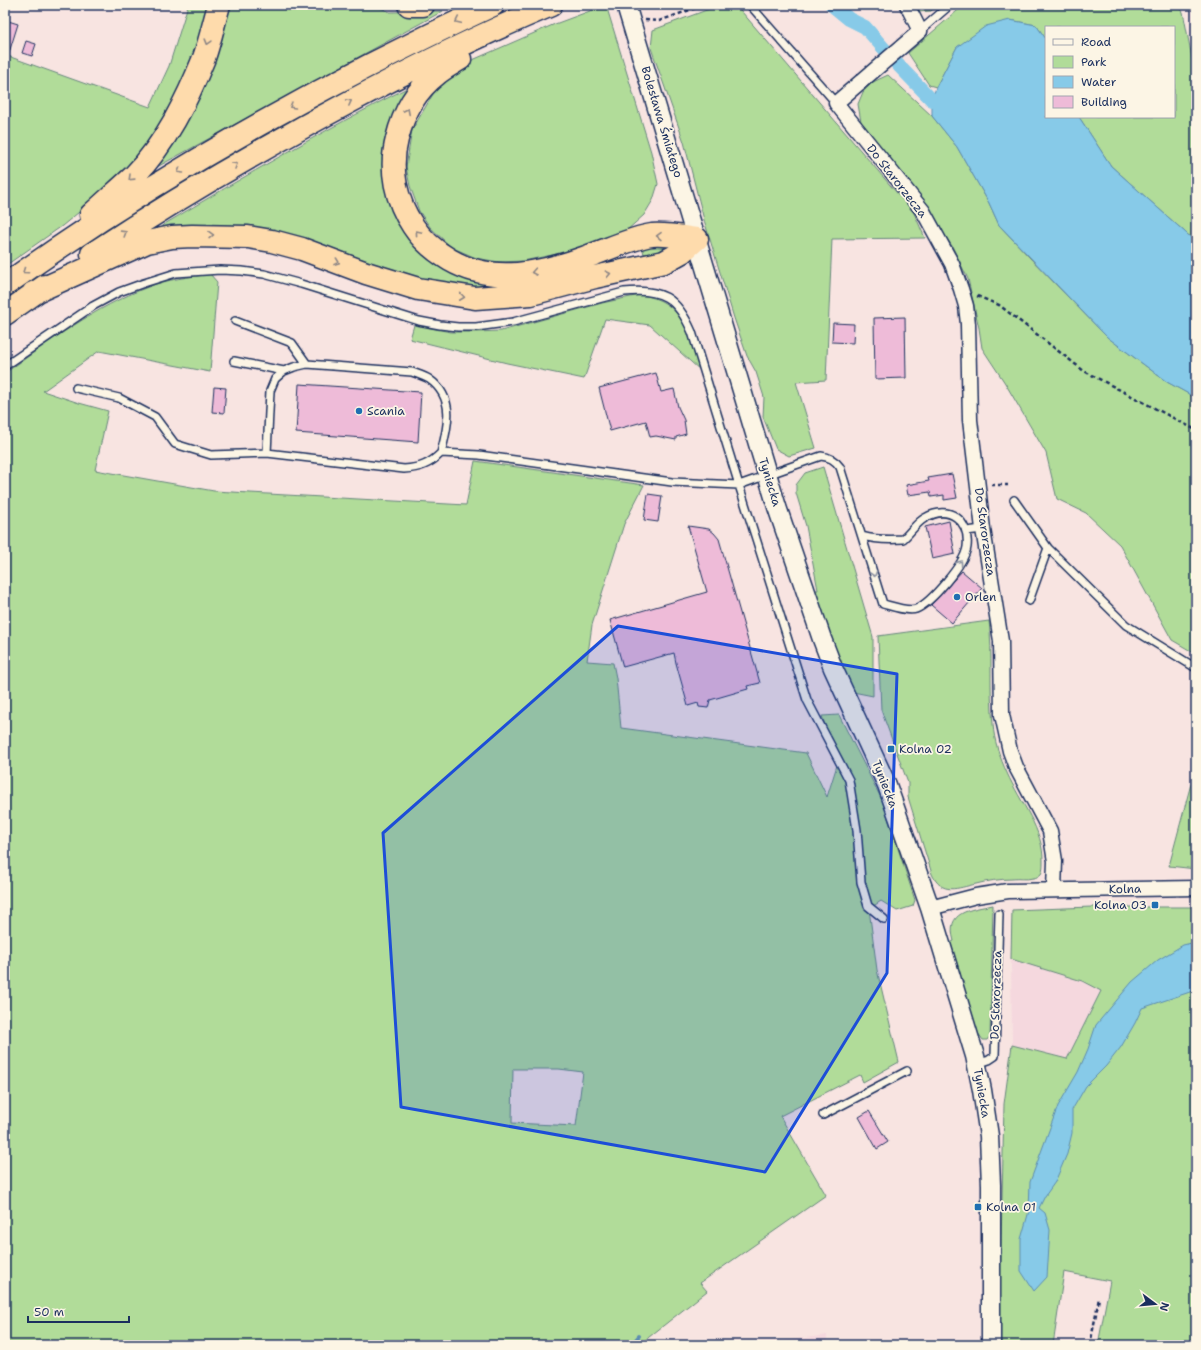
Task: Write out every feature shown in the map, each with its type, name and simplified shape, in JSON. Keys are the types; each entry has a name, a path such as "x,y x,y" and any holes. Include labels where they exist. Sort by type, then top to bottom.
{"highway":[{"path":"46,256 135,175 161,142 174,122 190,89 201,63 219,5"},
{"path":"409,5 423,5"},
{"path":"5,285 46,256 155,186 218,148 373,63 493,5"},
{"path":"547,7 437,74 423,86 412,101 398,133 393,165 398,194 404,213 417,232 437,252 462,267 482,273 506,275 542,270 574,261 636,239 652,236 676,236 697,239"},
{"path":"5,314 34,293 170,204 307,124 398,76 547,7"},
{"path":"34,293 147,242 172,237 248,237 272,241 302,249 366,273 418,289 475,298 531,294 595,277 664,262 682,252 697,239"}],"street":[{"path":"836,103 920,31 907,5"},
{"name":"Bolesława Śmiałego","path":"628,13 697,239"},
{"name":"Do Starorzecza","path":"836,103 923,211 952,264 966,306 968,324 970,420 983,529 1001,642 1002,715 1010,751 1016,767 1050,831 1055,861 1054,890"},
{"name":"Tyniecka","path":"697,239 767,475 822,639 833,668 887,785 930,908 977,1064 990,1136 992,1345"},
{"name":"Kolna","path":"1054,890 1196,888"},
{"path":"930,908 992,893 1054,890"}],"lane":[{"path":"750,5 836,103"},
{"path":"920,31 950,5"},
{"path":"5,366 93,306 120,292 176,273 220,270 264,274 419,321 458,327 476,327 502,324 624,292 652,292 664,296 676,304 686,317 703,364 738,485 807,700 849,780 857,830 862,882 868,906 884,919"},
{"path":"234,321 292,343 307,364"},
{"path":"234,361 284,371"},
{"path":"76,388 119,398 155,417 175,444 211,455 267,452 404,469 424,466 433,461 441,453 448,422 447,404 439,388 428,378 412,372 307,364 294,367 284,371 275,379 270,391 267,452"},
{"path":"441,453 479,455 672,482 738,485 821,456 832,458 840,467 883,604 897,608 914,609 929,600 963,560 967,547 966,531 959,519 953,515 941,512 923,519 903,540 870,539 862,536"},
{"path":"1014,500 1048,548 1126,625 1196,668"},
{"path":"966,531 983,529"},
{"path":"1029,601 1048,548"},
{"name":"Do Starorzecza","path":"977,1064 989,1060 995,1056 998,914"},
{"path":"823,1115 908,1071"}],"path":[{"path":"628,13 649,20 659,21 704,5"},
{"path":"961,290 999,305 1084,371 1196,430"},
{"path":"986,486 1008,485"},
{"path":"1090,1345 1099,1298"}],"highlighted area":[{"path":"618,626 897,674 887,973 765,1172 401,1107 383,833"}],"shaded area":[{"path":"1011,959 1082,981 1101,991 1067,1059 1012,1045"},
{"path":"827,1335 827,1345 754,1345"}],"green space":[{"path":"188,5 211,5 191,71 161,129 129,171 62,226 5,266 5,55 150,107 169,66"},
{"path":"229,5 374,5 390,12 443,11 146,173"},
{"path":"606,5 651,152 658,184 653,200 644,215 626,231 562,253 523,261 499,262 476,258 451,247 430,227 419,211 410,186 406,167 412,130 436,89 468,62 555,24"},
{"path":"720,5 736,5 914,213 925,238 832,239 826,380 796,382 816,448 789,456 776,449 763,417 764,397 756,372 747,356 734,318 704,220 684,142 651,48 653,30"},
{"path":"913,5 938,5 931,11 918,12"},
{"path":"964,5 1178,5 1183,12 1196,78 1196,242 1111,166 1080,118 1175,118 1175,26 1045,26 1045,38 1036,25 1010,20 957,47 936,87 929,85 908,53"},
{"path":"888,75 932,116 957,147 989,203 999,225 1030,258 1107,337 1167,382 1196,398 1196,654 1172,640 1120,545 1086,513 1057,499 1046,453 1005,383 982,348 968,279 952,246 926,207 862,128 858,104 863,92 873,82"},
{"path":"413,85 390,195 455,272 601,263 533,283 479,289 441,285 351,257 155,232 163,225 286,153"},
{"path":"663,243 671,246 670,250 645,257 642,247"},
{"path":"210,274 217,282 210,372 99,351 43,391 108,411 95,470 214,491 466,505 475,461 644,485 624,524 592,625 587,661 613,663 621,728 806,753 827,797 838,762 822,716 839,715 882,800 915,900 913,906 897,911 881,901 869,909 877,970 899,1062 863,1082 860,1075 780,1116 826,1195 700,1283 707,1291 639,1345 5,1345 5,373 91,315 128,295 155,284","holes":["513,1069 559,1069 583,1072 576,1126 512,1123"]},
{"path":"640,295 655,298 666,304 675,312 688,333 701,371 650,325 605,319 584,379 507,363 410,339 414,325 451,332 501,331 602,303"},
{"path":"823,467 873,637 873,696 853,692 833,646 814,590 818,590 806,526 796,493 796,485 805,473"},
{"path":"989,621 991,647 991,698 995,737 1004,767 1030,816 1040,839 1043,868 1041,874 1034,878 994,880 951,889 940,885 932,874 908,797 908,783 881,710 878,636"},
{"path":"1196,765 1196,869 1169,866"},
{"path":"993,905 990,1036 987,1040 983,1040 978,1033 950,943 954,941 952,931 953,923 956,918 968,911"},
{"path":"1092,907 1196,907 1196,1345 1098,1345 1110,1281 1064,1272 1053,1345 999,1345 1004,1104 1012,1045 1067,1059 1101,991 1082,981 1011,959 1012,910"}],"water":[{"path":"1010,20 1036,25 1045,38 1045,118 1080,118 1111,166 1196,242 1196,398 1167,382 1107,337 999,225 989,203 957,147 932,116 932,100 936,87 957,47 986,26"},
{"path":"1196,942 1196,990 1142,1008 1121,1047 1106,1066 1086,1086 1072,1110 1072,1133 1067,1154 1055,1182 1039,1208 1045,1213 1050,1230 1047,1277 1034,1291 1021,1271 1021,1239 1029,1211 1030,1182 1058,1106 1078,1072 1096,1025 1132,982 1158,960 1183,945"}],"building":[{"path":"5,20 18,24 7,59 5,58"},
{"path":"26,41 36,44 32,56 22,53"},
{"path":"905,317 906,378 875,379 874,318"},
{"path":"833,323 854,324 853,343 832,342"},
{"path":"656,373 661,392 674,389 678,407 684,420 686,434 676,437 676,440 656,436 650,437 646,421 610,431 599,388"},
{"name":"Scania","path":"299,384 421,392 418,442 296,433"},
{"path":"214,387 226,388 224,413 212,412"},
{"path":"952,474 957,498 944,500 944,495 931,497 930,492 908,495 906,485 929,481 928,478"},
{"path":"648,494 662,496 658,522 644,520"},
{"path":"949,521 955,554 932,559 925,527"},
{"path":"688,526 709,529 719,539 760,683 747,686 748,689 710,700 708,708 699,707 698,703 688,706 674,653 623,667 610,620 707,592"},
{"name":"Orlen","path":"962,571 982,588 952,623 931,605"},
{"path":"869,1111 888,1142 877,1149 859,1117"}],"waterway":[{"path":"832,5 849,19 865,27 900,67 932,100"},
{"path":"631,1345 639,1336"}],"place":[{"name":"Scania","path":"359,411"},
{"name":"Orlen","path":"957,597"},
{"name":"Kolna 02","path":"891,749"},
{"name":"Kolna 03","path":"1155,905"},
{"name":"Kolna 01","path":"978,1207"}]}
